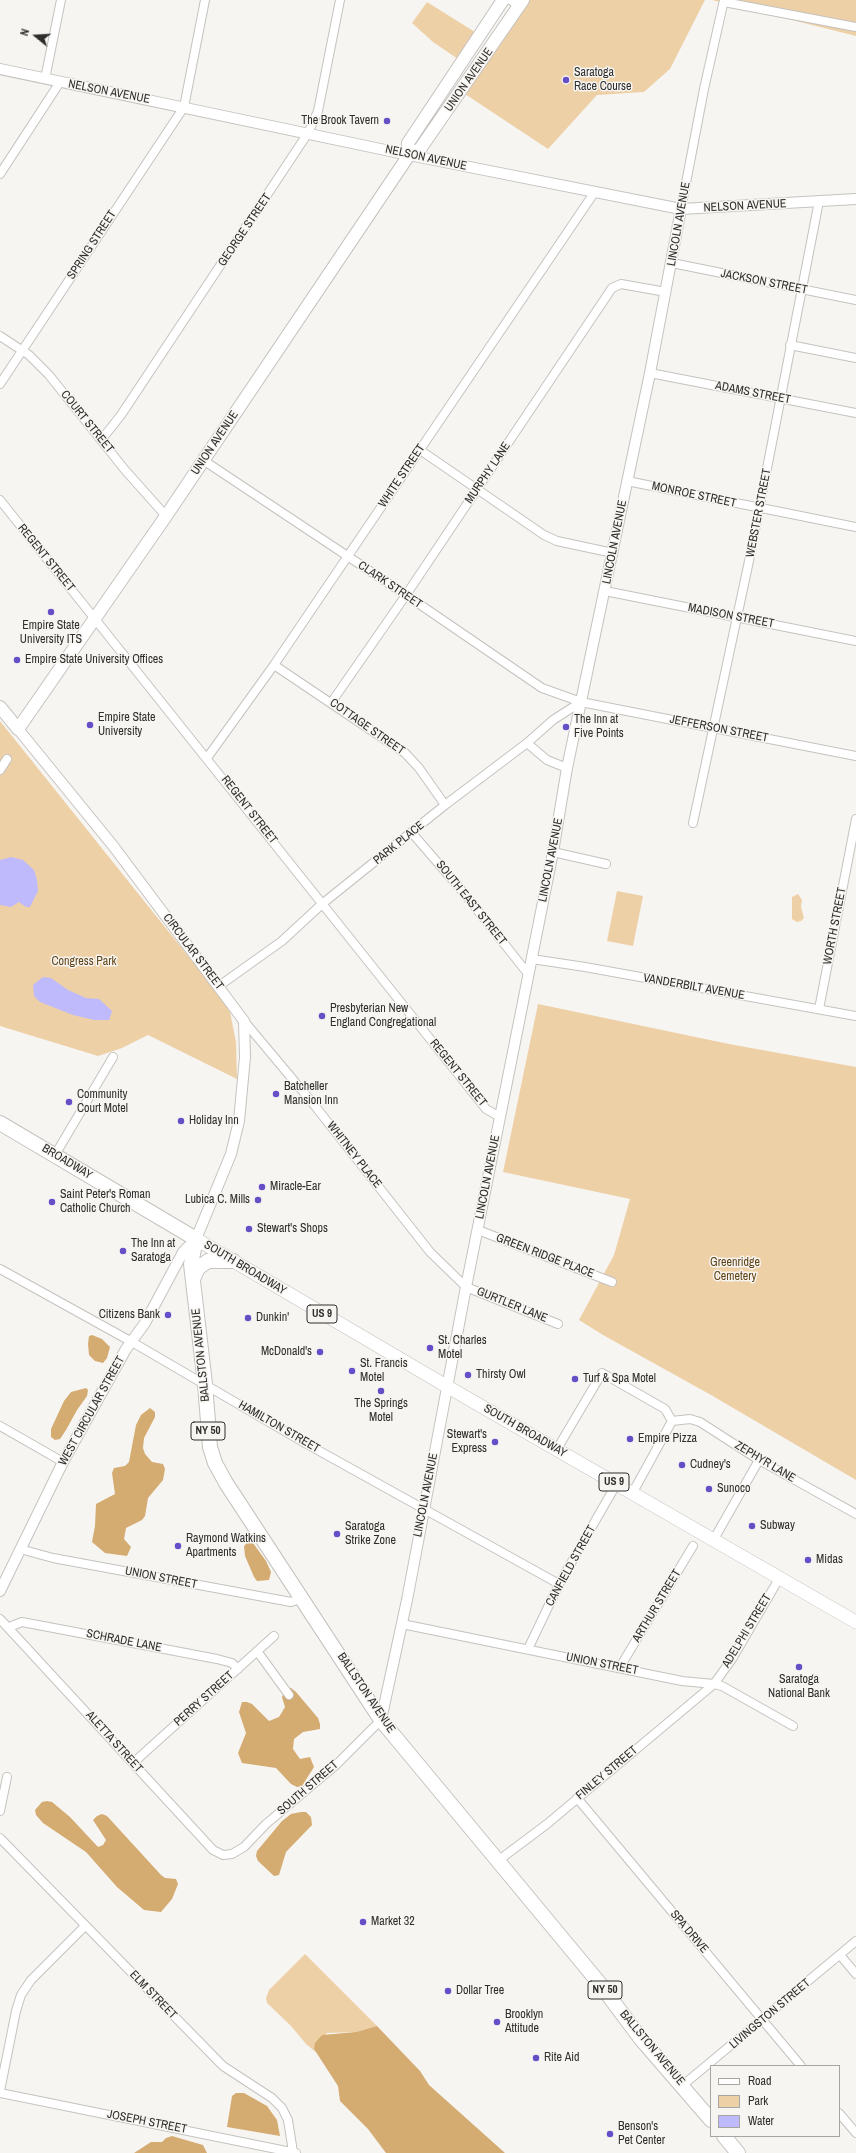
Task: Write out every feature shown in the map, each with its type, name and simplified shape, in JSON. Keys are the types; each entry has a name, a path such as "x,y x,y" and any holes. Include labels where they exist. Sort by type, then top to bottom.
{"highway":[{"name":"BROADWAY","path":"0,1123 196,1239"},
{"name":"BALLSTON AVENUE","path":"196,1239 191,1264 205,1384 210,1447 215,1463 226,1483 381,1720 499,1860 600,1984 641,2039 683,2085 710,2119"},
{"path":"193,1279 198,1268 208,1261 233,1261"},
{"path":"725,2137 738,2153"}],"main road":[{"name":"UNION AVENUE","path":"409,155 408,143 503,0"},
{"name":"UNION AVENUE","path":"18,729 166,516 409,155 420,149 518,2"},
{"name":"CIRCULAR STREET","path":"0,707 18,729"},
{"name":"SOUTH BROADWAY","path":"196,1239 448,1387 856,1622"}],"street":[{"path":"45,79 61,0"},
{"path":"184,107 206,0"},
{"path":"339,4 344,0"},
{"path":"724,1 856,27"},
{"name":"LINCOLN AVENUE","path":"381,1720 402,1624 466,1287 529,975 581,702 650,374 704,89 724,1"},
{"name":"GEORGE STREET","path":"102,439 125,408 308,133 318,111 339,4"},
{"name":"NELSON AVENUE","path":"0,69 409,155 594,193 681,209 856,199"},
{"path":"0,174 60,82"},
{"name":"SPRING STREET","path":"0,384 184,107"},
{"name":"WHITE STREET","path":"207,758 274,665 594,193"},
{"name":"WEBSTER STREET","path":"693,823 738,617 819,202"},
{"name":"JACKSON STREET","path":"672,263 856,300"},
{"name":"MURPHY LANE","path":"331,703 406,595 612,288 621,284 666,292"},
{"name":"COURT STREET","path":"0,336 22,351 49,375 102,439 125,470 166,516"},
{"path":"790,345 856,358"},
{"name":"ADAMS STREET","path":"650,374 856,413"},
{"path":"420,450 544,535 557,541 613,553"},
{"name":"CLARK STREET","path":"203,460 406,595 529,681 542,688 581,702"},
{"name":"MONROE STREET","path":"627,481 856,527"},
{"name":"REGENT STREET","path":"0,500 486,1109 500,1117"},
{"name":"MADISON STREET","path":"605,591 856,641"},
{"name":"COTTAGE STREET","path":"274,665 405,753 419,768 445,805"},
{"name":"JEFFERSON STREET","path":"581,702 856,756"},
{"name":"PARK PLACE","path":"219,986 282,941 322,904 445,805 527,743 553,720 581,702"},
{"name":"CIRCULAR STREET","path":"18,729 114,847 244,1021"},
{"path":"527,743 547,760 568,768"},
{"path":"0,770 7,758"},
{"name":"WORTH STREET","path":"819,1009 854,839 856,819"},
{"name":"SOUTH EAST STREET","path":"412,833 463,892 529,975"},
{"path":"553,852 606,864"},
{"name":"VANDERBILT AVENUE","path":"532,959 585,967 856,1016"},
{"path":"196,1239 224,1175 239,1121 245,1057 244,1021"},
{"name":"WHITNEY PLACE","path":"244,1021 315,1106 430,1252 466,1287"},
{"path":"55,1155 113,1057"},
{"name":"GREEN RIDGE PLACE","path":"478,1230 612,1282"},
{"name":"WEST CIRCULAR STREET","path":"0,1591 63,1462 172,1276 183,1252 196,1239"},
{"name":"HAMILTON STREET","path":"0,1269 132,1342 423,1509 559,1584"},
{"name":"GURTLER LANE","path":"466,1287 558,1324"},
{"path":"557,1449 602,1373 665,1409 672,1421 632,1492"},
{"name":"ZEPHYR LANE","path":"672,1421 690,1419 700,1422 759,1460 856,1514"},
{"path":"0,1426 63,1462"},
{"path":"714,1539 759,1460"},
{"name":"CANFIELD STREET","path":"528,1649 559,1584 617,1483"},
{"name":"ARTHUR STREET","path":"620,1667 693,1546"},
{"name":"UNION STREET","path":"20,1549 53,1558 291,1602 302,1598"},
{"name":"ADELPHI STREET","path":"714,1684 732,1659 780,1577"},
{"name":"ALETTA STREET","path":"0,1619 213,1850 223,1855 232,1854"},
{"name":"SCHRADE LANE","path":"9,1627 22,1622 217,1659 232,1663 238,1669"},
{"name":"UNION STREET","path":"402,1624 620,1667 682,1681 722,1686 793,1726"},
{"name":"PERRY STREET","path":"134,1763 274,1636"},
{"path":"257,1651 289,1695"},
{"name":"FINLEY STREET","path":"499,1860 577,1798 714,1684"},
{"name":"SOUTH STREET","path":"232,1854 244,1847 266,1824 330,1770 381,1720"},
{"path":"0,1811 7,1777"},
{"name":"SPA DRIVE","path":"577,1798 800,2065"},
{"name":"ELM STREET","path":"0,1838 223,2066 272,2098 282,2108 288,2120 294,2152"},
{"path":"0,2092 16,2011 21,1995 31,1980 85,1926"},
{"name":"LIVINGSTON STREET","path":"683,2085 856,1941"},
{"path":"840,1955 856,1974"},
{"name":"JOSEPH STREET","path":"0,2092 294,2152"},
{"path":"840,2114 856,2133"}],"green space":[{"name":"Saratoga Race Course","path":"529,0 705,0 670,69 644,92 597,95 548,149 465,94"},
{"path":"712,0 856,0 856,36"},
{"path":"427,2 475,32 458,59 433,42 412,23"},
{"name":"Congress Park","path":"0,721 213,987 230,1012 236,1042 237,1079 148,1035 122,1048 98,1056 0,1026"},
{"path":"617,891 643,896 633,946 607,941"},
{"path":"798,894 802,900 801,907 804,918 797,922 792,919 792,897"},
{"name":"Greenridge Cemetery","path":"538,1004 729,1044 856,1067 856,1480 579,1320 614,1255 630,1199 503,1172"},
{"path":"305,1954 377,2026 356,2032 327,2033 314,2049 317,2053 306,2044 291,2026 267,2003 266,1998 269,1990"}],"shaded area":[{"path":"92,1335 102,1339 110,1347 107,1358 103,1363 95,1361 89,1355 89,1336"},
{"path":"86,1388 88,1390 87,1396 60,1439 55,1440 51,1437 51,1429 64,1401 71,1392"},
{"path":"150,1408 155,1412 155,1417 144,1438 143,1448 145,1454 152,1462 163,1464 165,1469 163,1480 148,1498 145,1516 142,1520 126,1528 124,1539 131,1547 127,1556 105,1553 92,1542 95,1526 96,1504 115,1494 112,1473 114,1468 125,1466 129,1462 136,1425 141,1415"},
{"path":"248,1542 253,1543 266,1561 271,1572 269,1580 257,1581 254,1577 245,1556 244,1546"},
{"path":"286,1688 291,1688 296,1692 318,1718 320,1724 320,1729 303,1732 294,1739 293,1749 300,1759 310,1757 314,1767 302,1786 297,1787 291,1784 276,1768 242,1763 238,1753 246,1733 239,1712 242,1702 252,1704 269,1721 279,1717 285,1707 282,1697"},
{"path":"42,1802 52,1802 70,1817 98,1847 103,1845 106,1840 93,1820 102,1814 107,1816 161,1875 165,1878 176,1879 178,1884 172,1899 161,1912 144,1910 117,1887 86,1852 43,1823 36,1815 35,1810"},
{"path":"306,1812 311,1817 312,1825 286,1852 279,1875 274,1876 258,1861 256,1856 257,1851 282,1821 291,1814"},
{"path":"377,2026 420,2071 429,2085 505,2153 386,2153 368,2129 340,2101 338,2086 314,2049 315,2043 322,2035 356,2032"},
{"path":"236,2093 244,2093 267,2106 277,2120 280,2136 227,2127 232,2096"},
{"path":"172,2136 203,2145 207,2153 134,2153 151,2142 162,2142 166,2138"}],"water":[{"path":"11,857 23,860 34,870 38,891 30,907 26,907 19,902 11,907 0,905 0,860"},
{"path":"43,977 51,978 68,990 86,998 99,999 112,1011 109,1020 94,1020 73,1015 40,1002 34,996 33,985"}],"place":[{"name":"Saratoga Race Course","path":"566,80"},
{"name":"The Brook Tavern","path":"387,121"},
{"name":"Empire State University ITS","path":"51,612"},
{"name":"Empire State University Offices","path":"17,660"},
{"name":"Empire State University","path":"90,725"},
{"name":"The Inn at Five Points","path":"566,727"},
{"name":"Presbyterian New England Congregational","path":"322,1016"},
{"name":"Batcheller Mansion Inn","path":"276,1094"},
{"name":"Community Court Motel","path":"69,1102"},
{"name":"Holiday Inn","path":"181,1121"},
{"name":"Miracle-Ear","path":"262,1187"},
{"name":"Lubica C. Mills","path":"258,1200"},
{"name":"Saint Peter's Roman Catholic Church","path":"52,1202"},
{"name":"Stewart's Shops","path":"249,1229"},
{"name":"The Inn at Saratoga","path":"123,1251"},
{"name":"Citizens Bank","path":"168,1315"},
{"name":"Dunkin'","path":"248,1318"},
{"name":"St. Charles Motel","path":"430,1348"},
{"name":"McDonald's","path":"320,1352"},
{"name":"St. Francis Motel","path":"352,1371"},
{"name":"Thirsty Owl","path":"468,1375"},
{"name":"Turf & Spa Motel","path":"575,1379"},
{"name":"The Springs Motel","path":"381,1391"},
{"name":"Empire Pizza","path":"630,1439"},
{"name":"Stewart's Express","path":"495,1442"},
{"name":"Cudney's","path":"682,1465"},
{"name":"Sunoco","path":"709,1489"},
{"name":"Subway","path":"752,1526"},
{"name":"Saratoga Strike Zone","path":"337,1534"},
{"name":"Raymond Watkins Apartments","path":"178,1546"},
{"name":"Midas","path":"808,1560"},
{"name":"Saratoga National Bank","path":"799,1667"},
{"name":"Market 32","path":"363,1922"},
{"name":"Dollar Tree","path":"448,1991"},
{"name":"Brooklyn Attitude","path":"497,2022"},
{"name":"Rite Aid","path":"536,2058"},
{"name":"Benson's Pet Center","path":"610,2134"}]}
